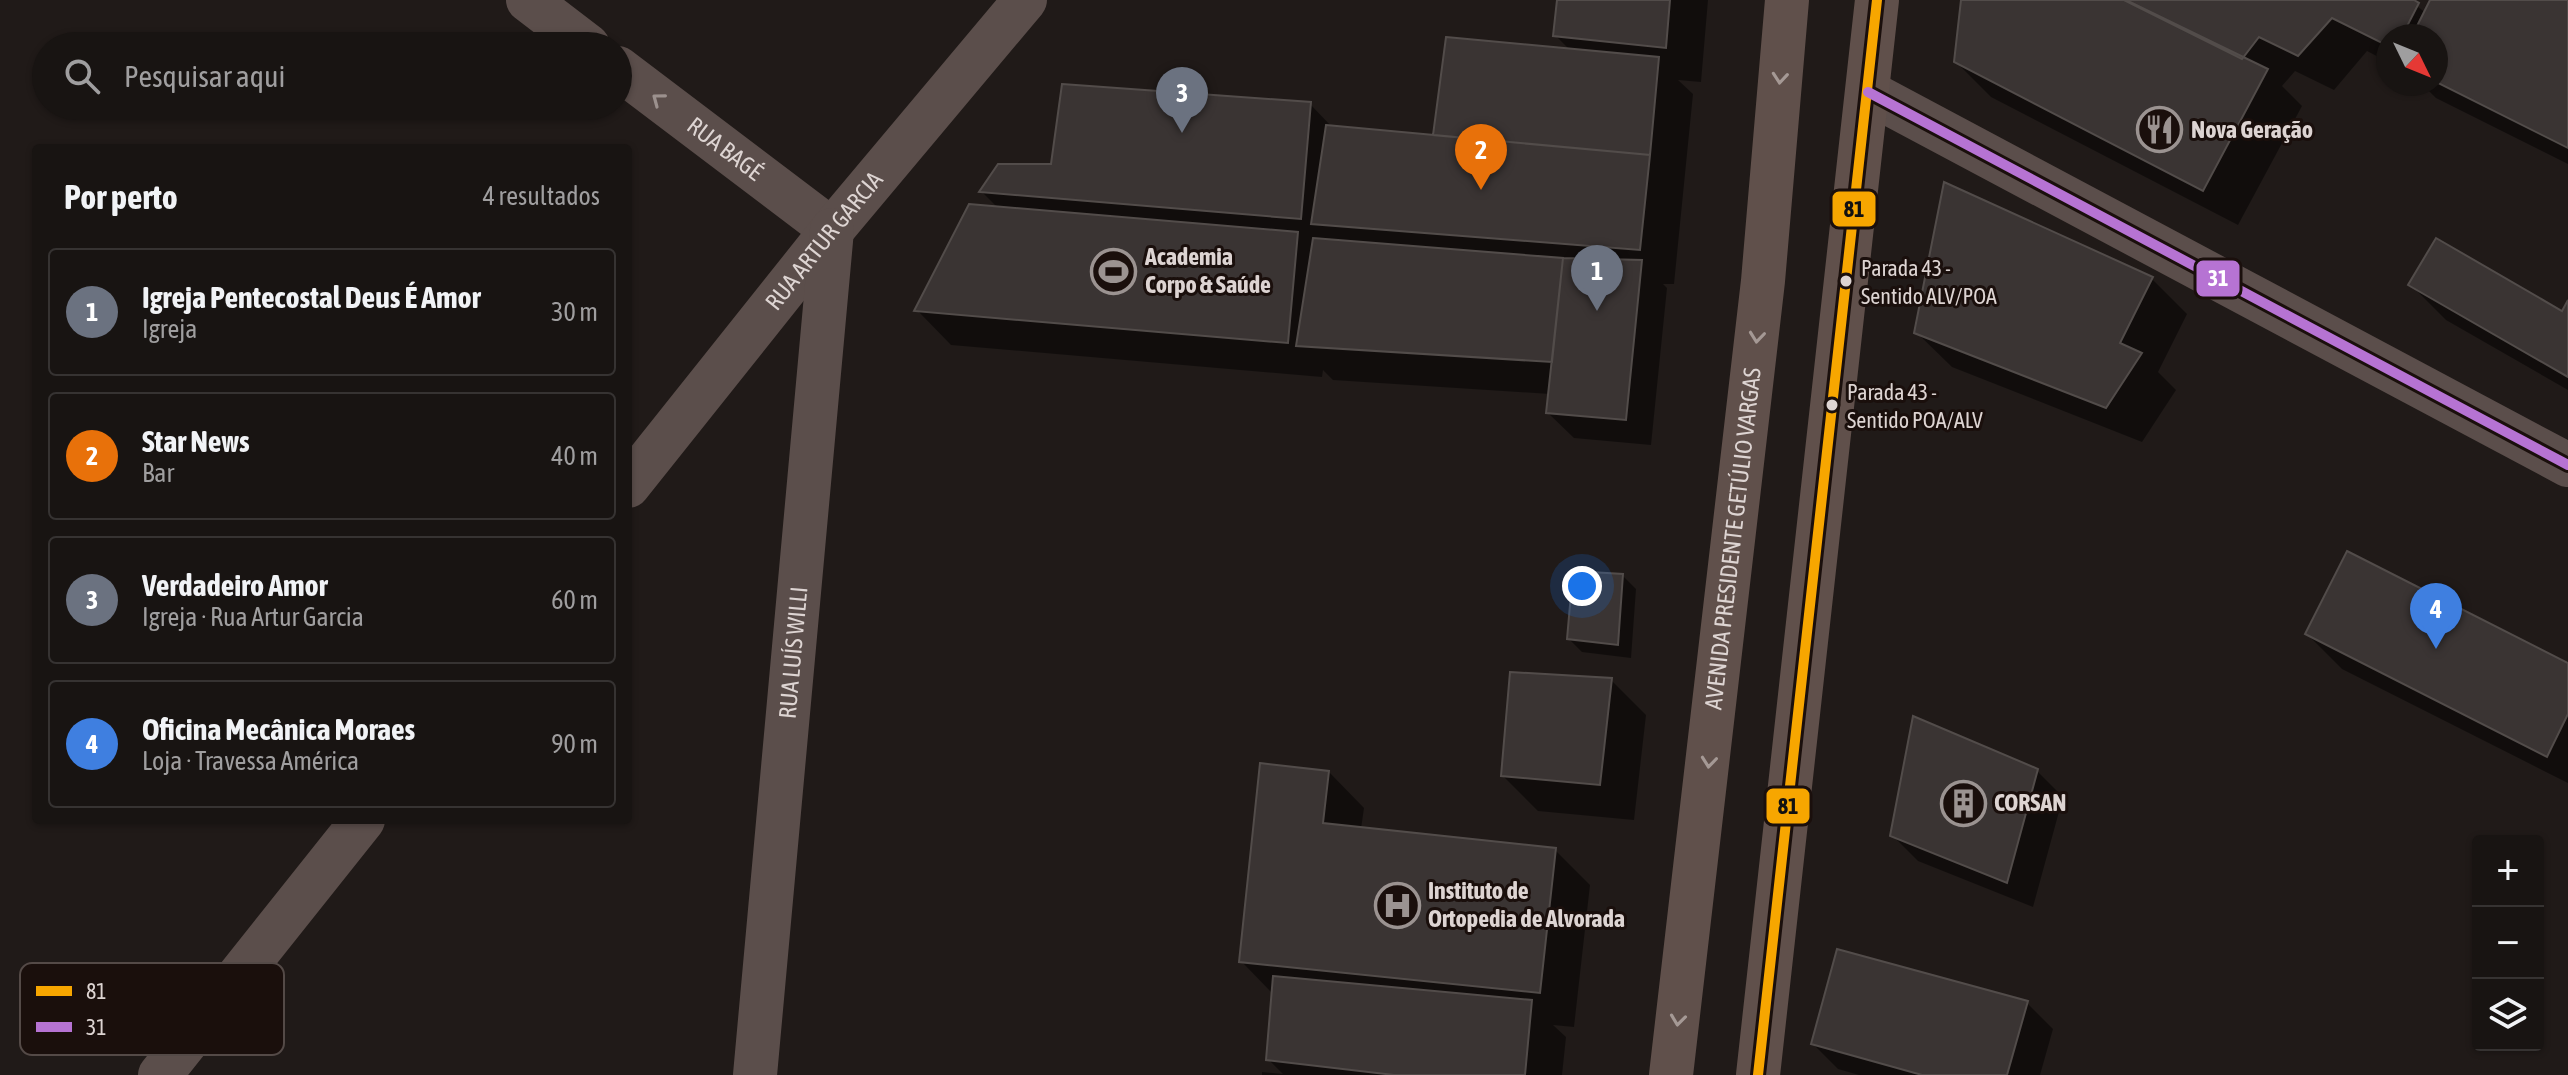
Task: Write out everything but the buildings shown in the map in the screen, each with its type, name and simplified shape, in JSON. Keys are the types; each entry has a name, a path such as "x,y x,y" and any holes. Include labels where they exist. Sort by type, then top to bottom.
{"main road":[{"name":"AVENIDA PRESIDENTE GETÚLIO VARGAS","path":"1671,1075 1762,296 1787,0"},
{"path":"1758,1075 1877,0"}],"street":[{"path":"528,0 570,32"},
{"name":"RUA ARTUR GARCIA","path":"632,481 832,230 1025,0"},
{"name":"RUA BAGÉ","path":"632,79 832,230"},
{"path":"1868,92 2568,465"},
{"name":"RUA LUÍS WILLI","path":"755,1075 832,230"},
{"path":"249,963 360,824"},
{"path":"160,1075 176,1055"}],"transit line":[{"name":"81","path":"1758,1075 1877,0"},
{"name":"31","path":"1868,92 2568,465"}],"place":[{"name":"Nova Geração","path":"2160,130"},
{"name":"Verdadeiro Amor","path":"1182,133"},
{"name":"Star News","path":"1481,190"},
{"name":"Academia Corpo & Saúde","path":"1114,271"},
{"name":"Parada 43 - Sentido ALV/POA","path":"1846,281"},
{"name":"Igreja Pentecostal Deus É Amor","path":"1597,311"},
{"name":"Parada 43 - Sentido POA/ALV","path":"1832,405"},
{"name":"Oficina Mecânica Moraes","path":"2436,649"},
{"name":"CORSAN","path":"1963,803"},
{"name":"Instituto de Ortopedia de Alvorada","path":"1397,905"}]}
